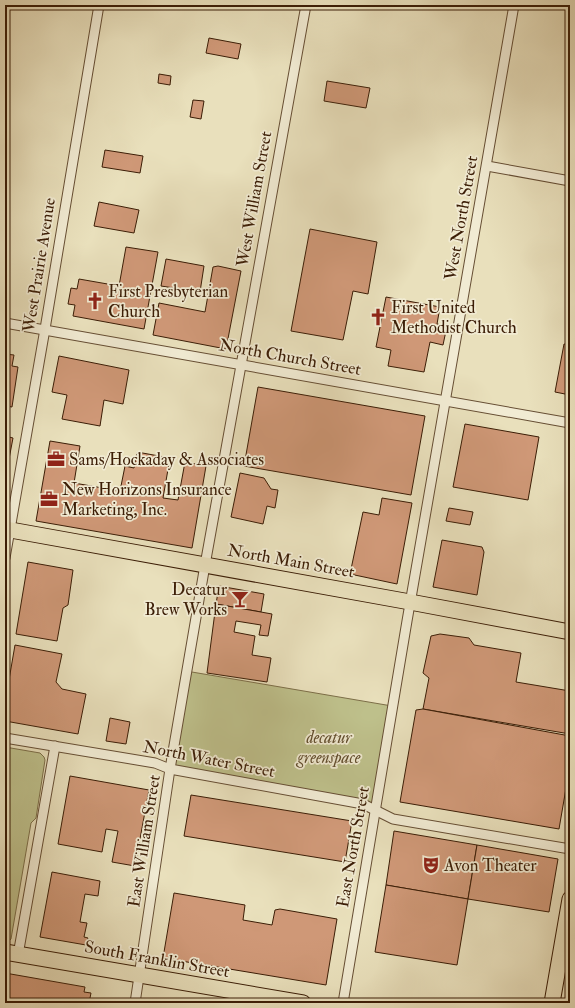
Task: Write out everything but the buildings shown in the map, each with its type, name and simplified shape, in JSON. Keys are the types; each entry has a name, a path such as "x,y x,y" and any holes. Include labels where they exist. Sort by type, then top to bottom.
{"main road":[{"name":"North Main Street","path":"7,530 570,632"},
{"path":"552,1003 570,899"},
{"name":"South Franklin Street","path":"12,954 303,1003"}],"street":[{"name":"West Prairie Avenue","path":"5,558 7,530 45,330 99,5"},
{"name":"West William Street","path":"205,565 240,364 306,5"},
{"name":"West North Street","path":"410,602 514,5"},
{"path":"487,166 570,181"},
{"name":"North Church Street","path":"5,323 570,423"},
{"name":"East William Street","path":"135,1003 170,769 205,565"},
{"name":"East North Street","path":"343,1003 410,602"},
{"name":"North Water Street","path":"5,738 154,763 170,769 363,804 393,819 570,849"},
{"path":"12,954 55,746"}],"green space":[{"name":"decatur greenspace","path":"186,671 392,706 375,810 170,769"},
{"path":"5,747 40,753 45,760 36,818 31,823 11,939 7,943 5,943"}],"place":[{"name":"First Presbyterian Church","path":"95,301"},
{"name":"First United Methodist Church","path":"378,317"},
{"name":"Sams/Hockaday & Associates","path":"56,459"},
{"name":"New Horizons Insurance Marketing, Inc.","path":"49,499"},
{"name":"Decatur Brew Works","path":"240,599"},
{"name":"Avon Theater","path":"431,865"}]}
